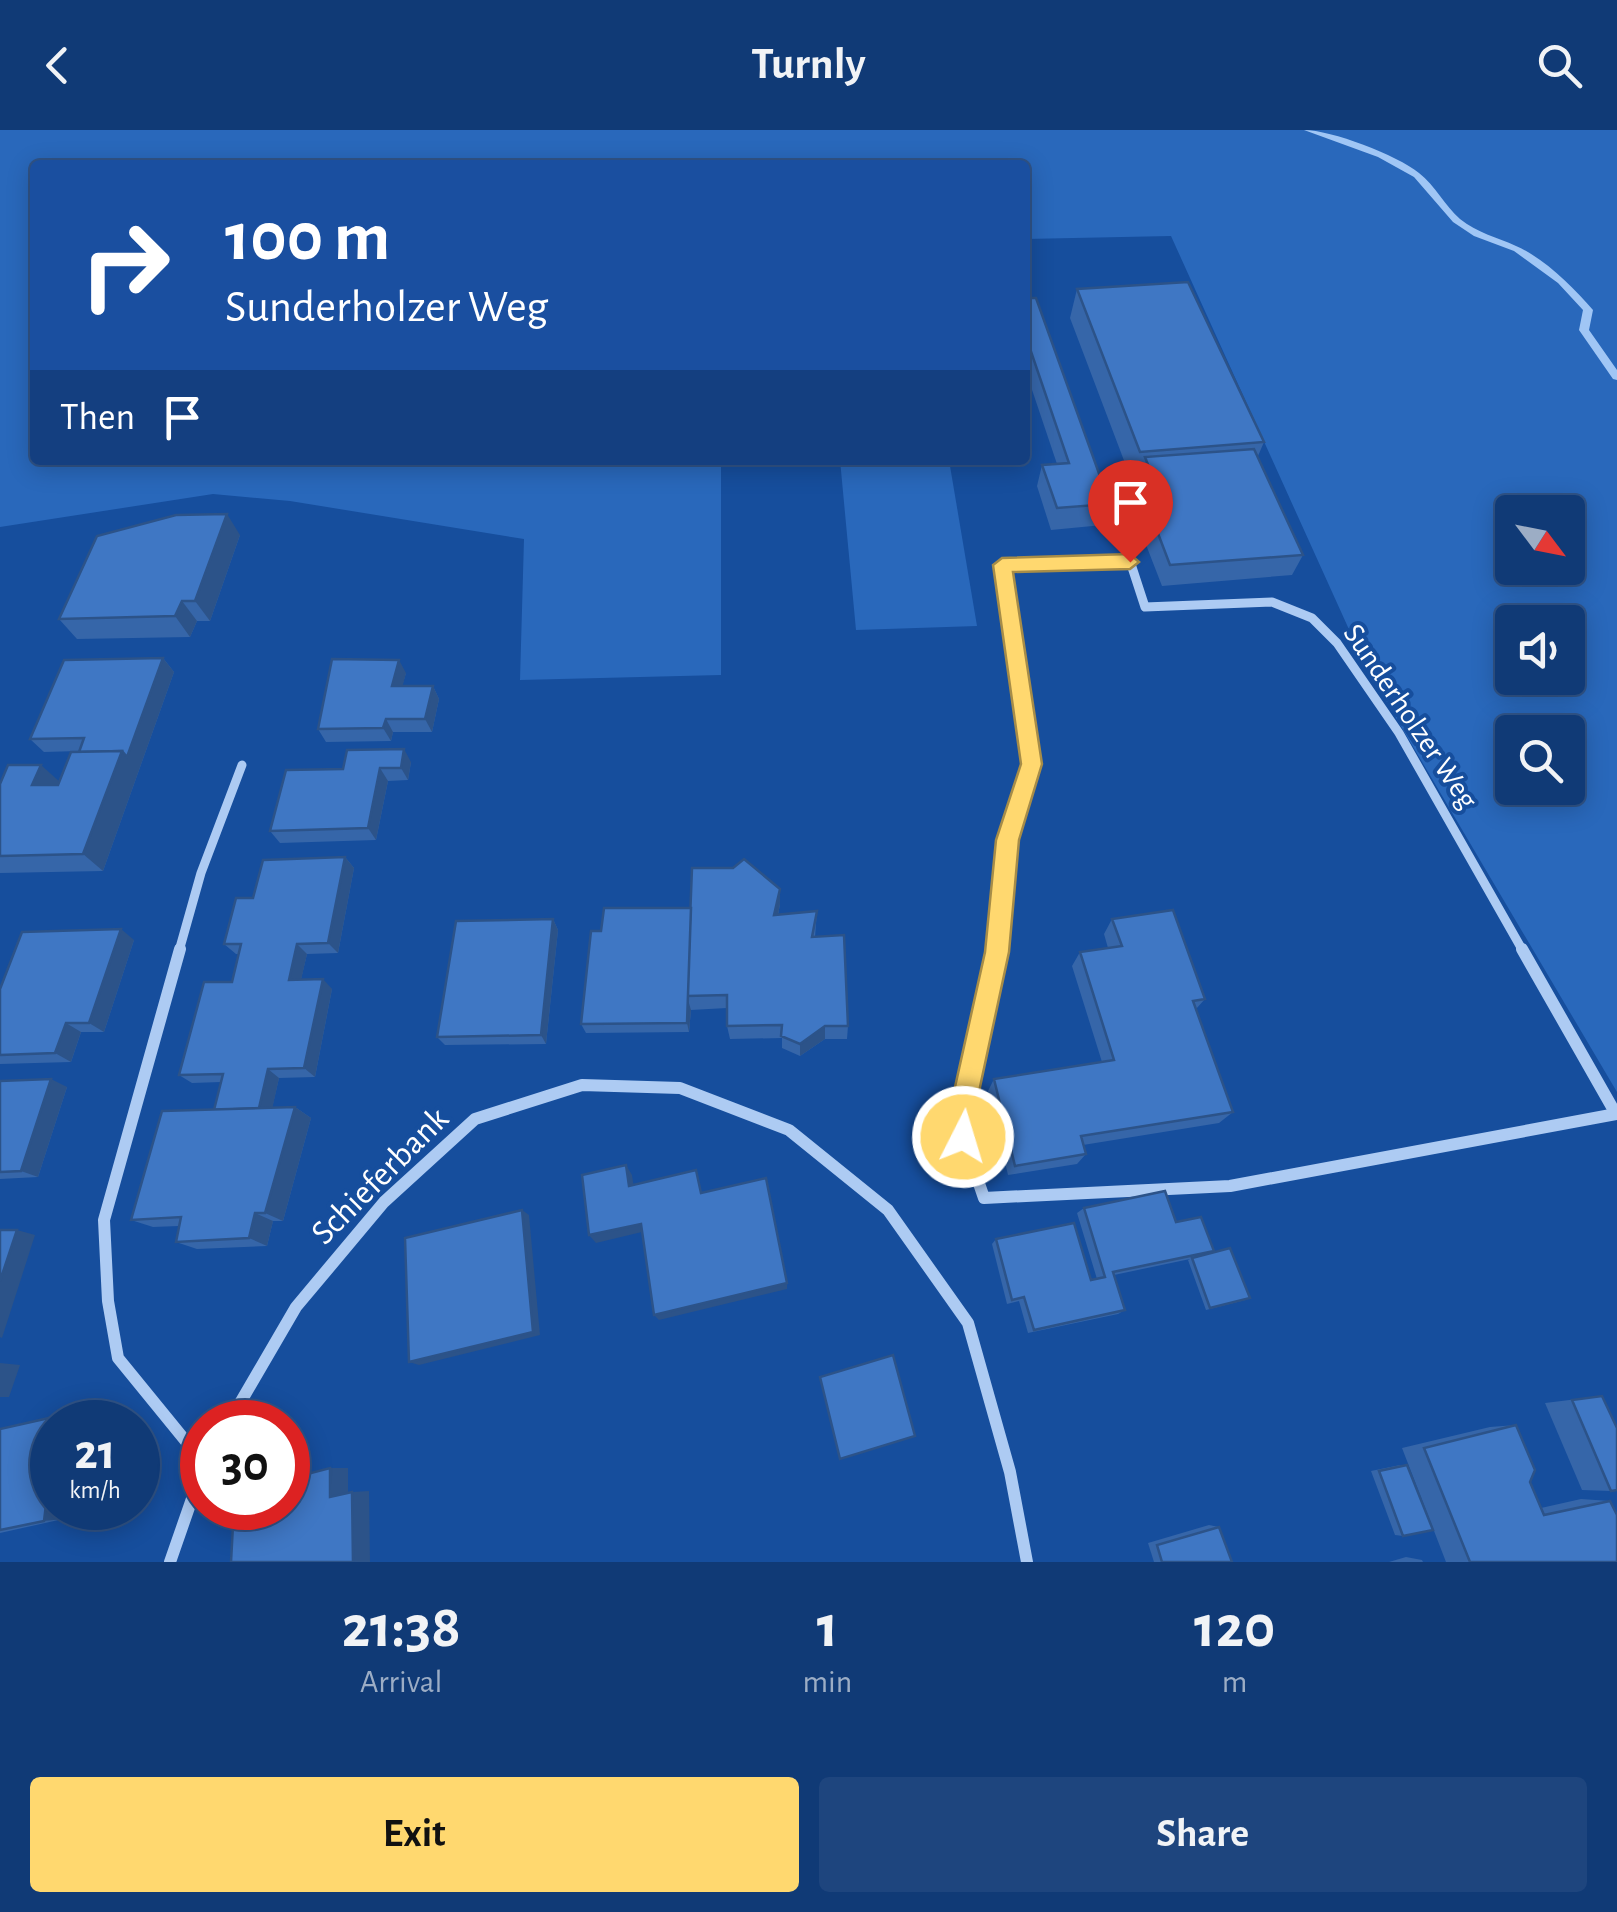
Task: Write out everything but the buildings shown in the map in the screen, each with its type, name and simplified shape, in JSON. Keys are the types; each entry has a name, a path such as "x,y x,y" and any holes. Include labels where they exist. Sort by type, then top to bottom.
{"street":[{"name":"Sunderholzer Weg","path":"1130,562 1146,607 1272,602 1312,618 1337,642 1399,733 1617,1115 1230,1186 984,1198 963,1137 968,1087 997,952 1008,840 1032,764 1002,565 1130,562"},
{"path":"180,1433 118,1358 108,1301 104,1220 201,874 242,765"},
{"name":"Schieferbank","path":"242,1400 296,1306 384,1202 476,1119 582,1085 680,1088 789,1130 888,1210 968,1322 1010,1472 1027,1562"},
{"path":"170,1562 181,1530"}],"shaded area":[{"path":"0,130 1617,130 1617,1092 1366,667 1171,236 1030,239 1030,160 30,160 30,465 721,465 721,675 520,680 524,539 290,501 213,494 0,527"},
{"path":"840,465 950,465 977,626 856,630"}],"waterway":[{"path":"1308,130 1381,155 1417,175 1456,220 1477,234 1517,249 1561,281 1588,310 1584,330 1617,377"}],"route":[{"path":"963,1137 968,1087 997,952 1008,840 1032,764 1002,565 1130,562"}]}
